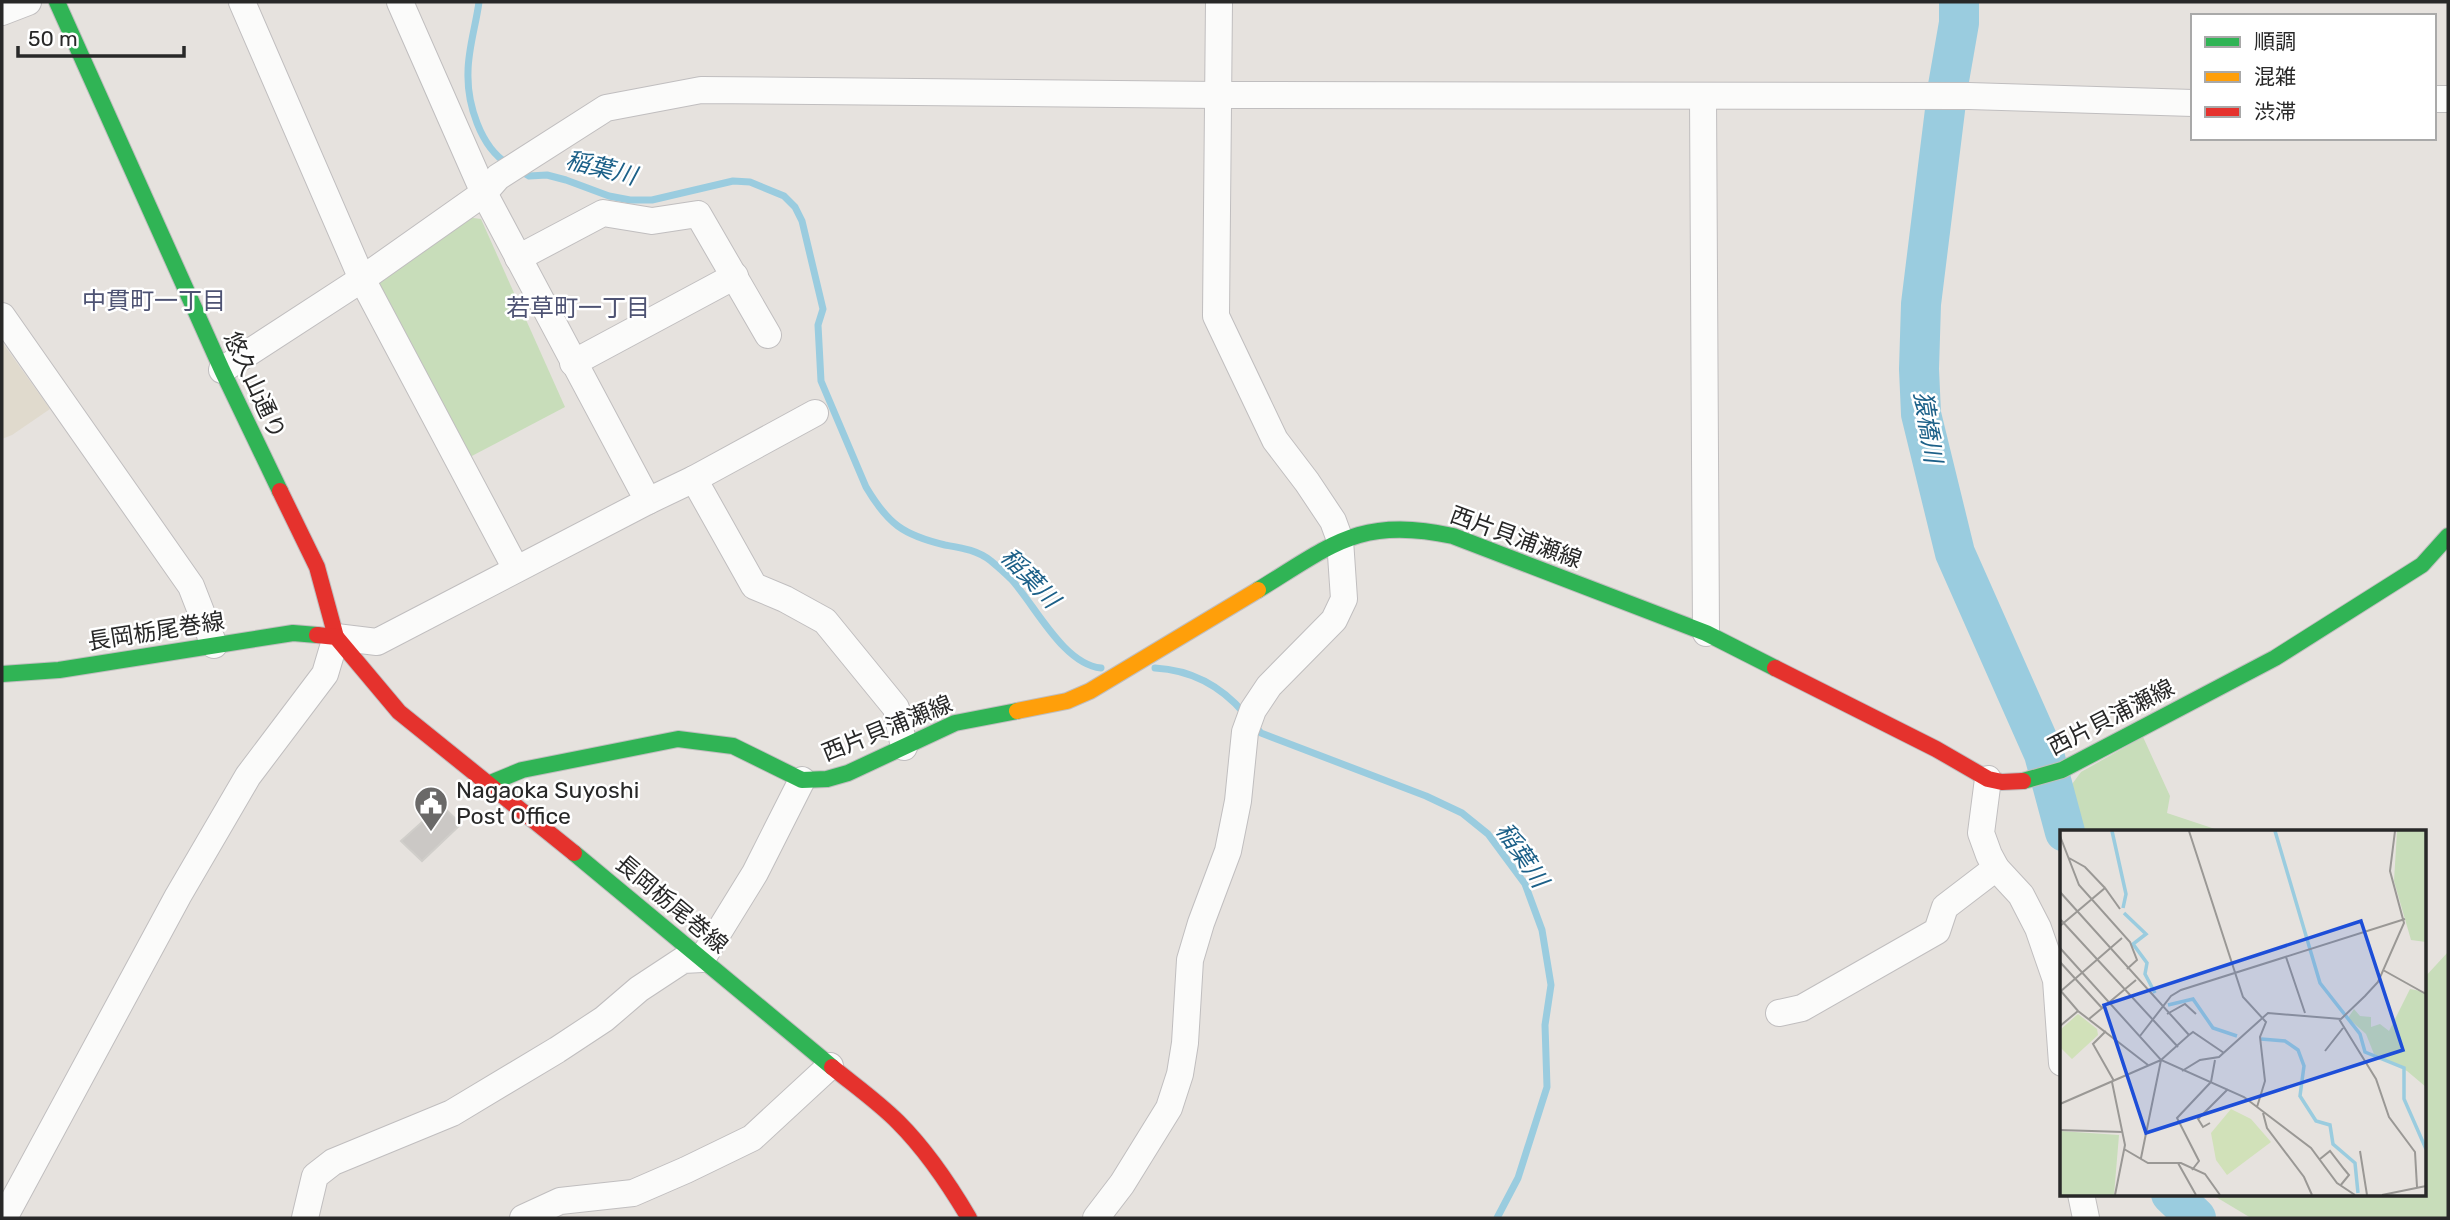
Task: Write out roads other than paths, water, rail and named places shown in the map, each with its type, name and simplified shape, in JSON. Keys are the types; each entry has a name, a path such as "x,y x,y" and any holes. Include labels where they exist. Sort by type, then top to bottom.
{"main road":[{"name":"悠久山通り","path":"57,2 222,370 317,567 336,637"},
{"name":"西片貝浦瀬線","path":"488,784 522,769 678,739 733,747 802,780 827,779 848,773 955,723 1067,701 1090,691 1340,540 1389,526 1452,536 1706,633 1936,749 1988,779 2018,782 2062,770 2275,658 2422,565 2448,536"},
{"name":"長岡栃尾巻線","path":"2,674 59,670 293,633 336,637 399,712 897,1121 925,1150 947,1179 969,1218"}],"street":[{"path":"2,12 28,2"},
{"path":"242,2 362,279 516,569"},
{"path":"400,2 491,185 518,258 648,500"},
{"path":"1096,1218 1122,1184 1169,1108 1180,1074 1185,1043 1190,960 1228,851 1238,801 1245,732 1253,710 1269,686 1334,620 1344,599 1340,540 1333,521 1275,440 1216,316 1219,2"},
{"path":"222,370 362,279 524,160 606,108 701,90 1218,95 1969,96 2191,103"},
{"path":"1703,97 1706,633"},
{"path":"518,258 603,213 652,220 698,214 768,334"},
{"path":"573,363 735,276"},
{"path":"2,316 191,586 214,645"},
{"path":"4,1218 178,896 248,776 325,674 336,637 377,642 648,500 694,479 815,413"},
{"path":"694,479 754,586 825,621 895,708 904,747"},
{"path":"1988,779 1982,833 1989,855 2021,895 2038,928 2056,980 2060,1035"},
{"path":"305,1218 314,1176 333,1162 452,1113 604,1019 639,989 683,960 702,959 755,873 802,780"},
{"path":"1779,1013 1802,1008 1937,931 1945,907 1997,868"},
{"path":"523,1218 560,1202 633,1193 752,1138 830,1066"},
{"path":"2082,1196 2087,1218"}],"waterway":[{"name":"稲葉川","path":"479,2 468,63 470,97 483,136 498,156 508,164"},
{"name":"猿橋川","path":"1959,2 1959,23 1948,86 1921,304 1921,414 1955,553 2044,754 2064,830"},
{"name":"稲葉川","path":"519,170 529,176 547,175 609,196 630,200 652,200 733,181 750,182 784,196 795,207 802,221 823,309 818,325 821,381 874,500 890,519 907,532 986,557 1011,579 1062,645 1087,664 1101,668"},
{"name":"稲葉川","path":"1155,668 1181,672 1204,681 1225,694 1244,713"},
{"name":"稲葉川","path":"1254,725 1261,733 1426,796 1462,813 1488,834 1525,884 1542,930 1551,985 1545,1025 1547,1087 1518,1178 1497,1218"},
{"name":"猿橋川","path":"2173,1196 2196,1218"}],"place":[{"name":"Nagaoka Suyoshi Post Office","path":"431,833"}],"district":[{"name":"中貫町一丁目","path":"154,301"},
{"name":"若草町一丁目","path":"578,308"}]}
